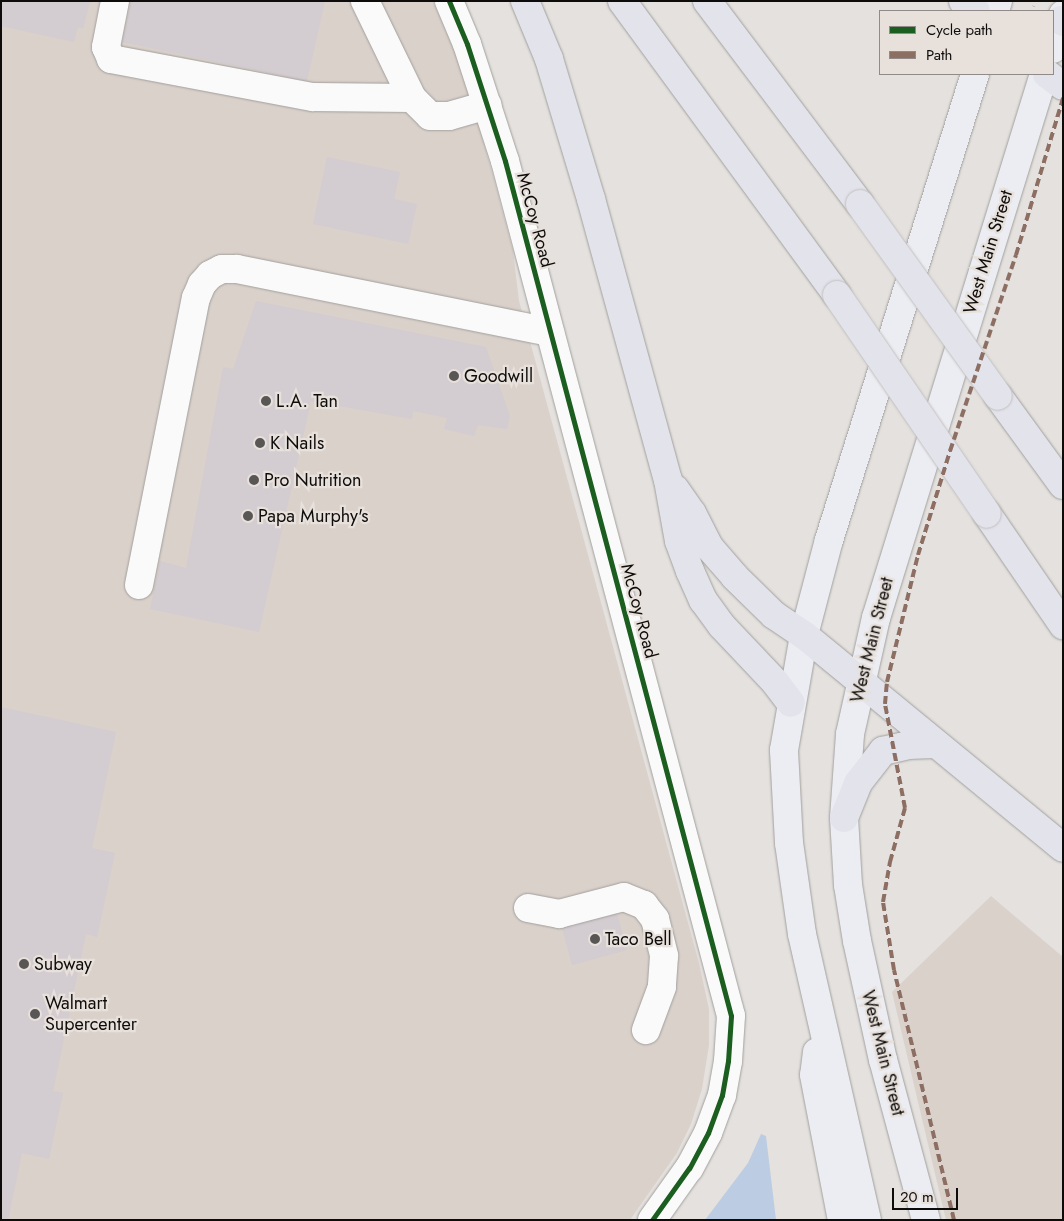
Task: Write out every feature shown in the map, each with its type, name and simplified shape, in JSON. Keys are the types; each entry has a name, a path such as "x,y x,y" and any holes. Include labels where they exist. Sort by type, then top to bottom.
{"highway":[{"path":"526,1 549,59 591,199 668,480 679,541 703,600 722,626 775,682 791,703"},
{"path":"622,1 837,295 1063,625"},
{"path":"706,1 860,204 1063,485"},
{"path":"963,1 975,10"},
{"path":"1047,75 1063,86"},
{"path":"668,480 692,513 710,548 735,577 774,615 804,635 934,744 1063,848"},
{"path":"844,818 858,783 882,751 908,745 934,744"}],"main road":[{"path":"1054,46 1062,19"},
{"path":"866,1220 802,934 789,843 784,750 804,635 829,540 975,75"},
{"name":"West Main Street","path":"926,1220 884,1060 856,941 848,885 844,818 850,734 860,682 876,618 1046,75"},
{"path":"821,1018 814,1075 842,1220"}],"street":[{"path":"115,1 106,47 111,59 313,97 412,98"},
{"path":"365,1 412,98 430,116 448,116 487,104"},
{"name":"McCoy Road","path":"449,1 467,44 505,161 731,1016 728,1061 722,1095 708,1133 689,1168 652,1220"},
{"path":"139,585 196,298 202,284 210,275 222,269 237,269 550,332"},
{"path":"528,908 559,914 624,898 644,904 655,919 664,956 662,987 646,1030"}],"shaded area":[{"path":"1,1 433,1 462,67 494,179 513,251 519,301 699,963 709,1009 709,1045 702,1089 691,1124 677,1153 630,1220 1,1220"},
{"path":"991,896 1063,957 1063,1220 946,1220 892,992"}],"water":[{"path":"761,1134 766,1136 776,1220 705,1220 748,1163"}],"building":[{"path":"1,1 90,1 83,29 78,27 74,42 1,26"},
{"path":"131,1 325,1 307,81 122,42"},
{"path":"327,157 400,172 394,199 417,204 408,244 313,224"},
{"path":"256,301 486,347 510,416 507,429 478,425 474,436 444,429 447,418 413,411 412,419 311,401 259,632 150,609 160,561 186,568 223,367 233,369"},
{"name":"Walmart Supercenter","path":"1,707 116,732 92,848 115,853 97,937 86,934 53,1091 63,1093 49,1159 22,1153 8,1220 1,1220"},
{"name":"Taco Bell","path":"617,913 627,950 572,965 562,928"}],"marked path":[{"path":"954,1220 894,970 883,902 890,862 905,808 885,704 887,682 918,555 950,451 1016,255 1063,98"}],"cycle path":[{"path":"449,1 467,44 505,161 731,1016 728,1061 722,1095 708,1133 689,1168 652,1220"}],"place":[{"name":"Goodwill","path":"454,376"},
{"name":"L.A. Tan","path":"266,401"},
{"name":"K Nails","path":"260,443"},
{"name":"Pro Nutrition","path":"254,480"},
{"name":"Papa Murphy's","path":"248,516"},
{"name":"Taco Bell","path":"595,939"},
{"name":"Subway","path":"24,964"},
{"name":"Walmart Supercenter","path":"35,1014"}]}
